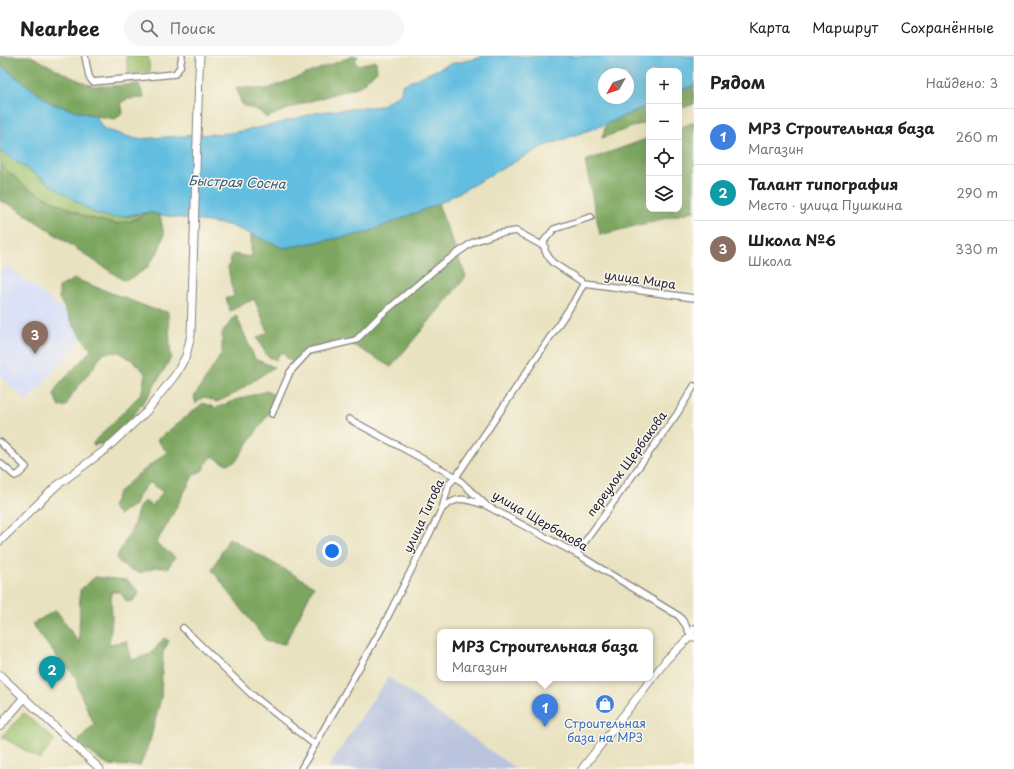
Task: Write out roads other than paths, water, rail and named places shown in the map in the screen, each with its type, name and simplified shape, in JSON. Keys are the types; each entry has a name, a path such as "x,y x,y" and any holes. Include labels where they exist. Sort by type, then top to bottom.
{"main road":[{"path":"0,726 24,698"}],"street":[{"path":"85,56 89,77 93,82 175,74 180,67 182,56"},
{"path":"0,541 55,487 94,459 127,431 146,412 168,386 180,368 187,351 191,335 198,73 200,56"},
{"path":"584,283 552,262 545,251 544,241 554,229 591,217"},
{"path":"272,414 290,372 309,351 356,340 381,315 436,269 473,242 496,234 516,231 545,247"},
{"name":"улица Мира","path":"584,283 694,298"},
{"name":"улица Титова","path":"301,769 382,628 442,509 450,484 573,303 584,283"},
{"name":"переулок Щербакова","path":"576,554 677,414 694,386"},
{"name":"улица Щербакова","path":"349,419 456,477 487,506 576,554 679,616 692,637"},
{"path":"0,442 26,467 15,476 0,463"},
{"path":"442,509 456,499 487,506"},
{"path":"183,628 251,694 315,744"},
{"path":"653,676 667,658 692,637 694,628"},
{"path":"0,675 100,769"},
{"path":"582,769 649,681"}],"water":[{"name":"Быстрая Сосна","path":"482,56 694,56 694,85 682,90 682,68 646,68 646,106 606,124 542,147 438,204 365,233 284,248 229,225 149,212 113,218 94,213 0,151 0,65 52,104 95,116 104,129 136,139 230,133 272,125 319,112 381,106 401,93 402,85 450,64 479,58"}],"place":[{"name":"Школа №6","path":"35,354"},
{"name":"Талант типография","path":"52,689"},
{"name":"Строительная база на МРЗ","path":"605,704"},
{"name":"МРЗ Строительная база","path":"545,727"}]}
